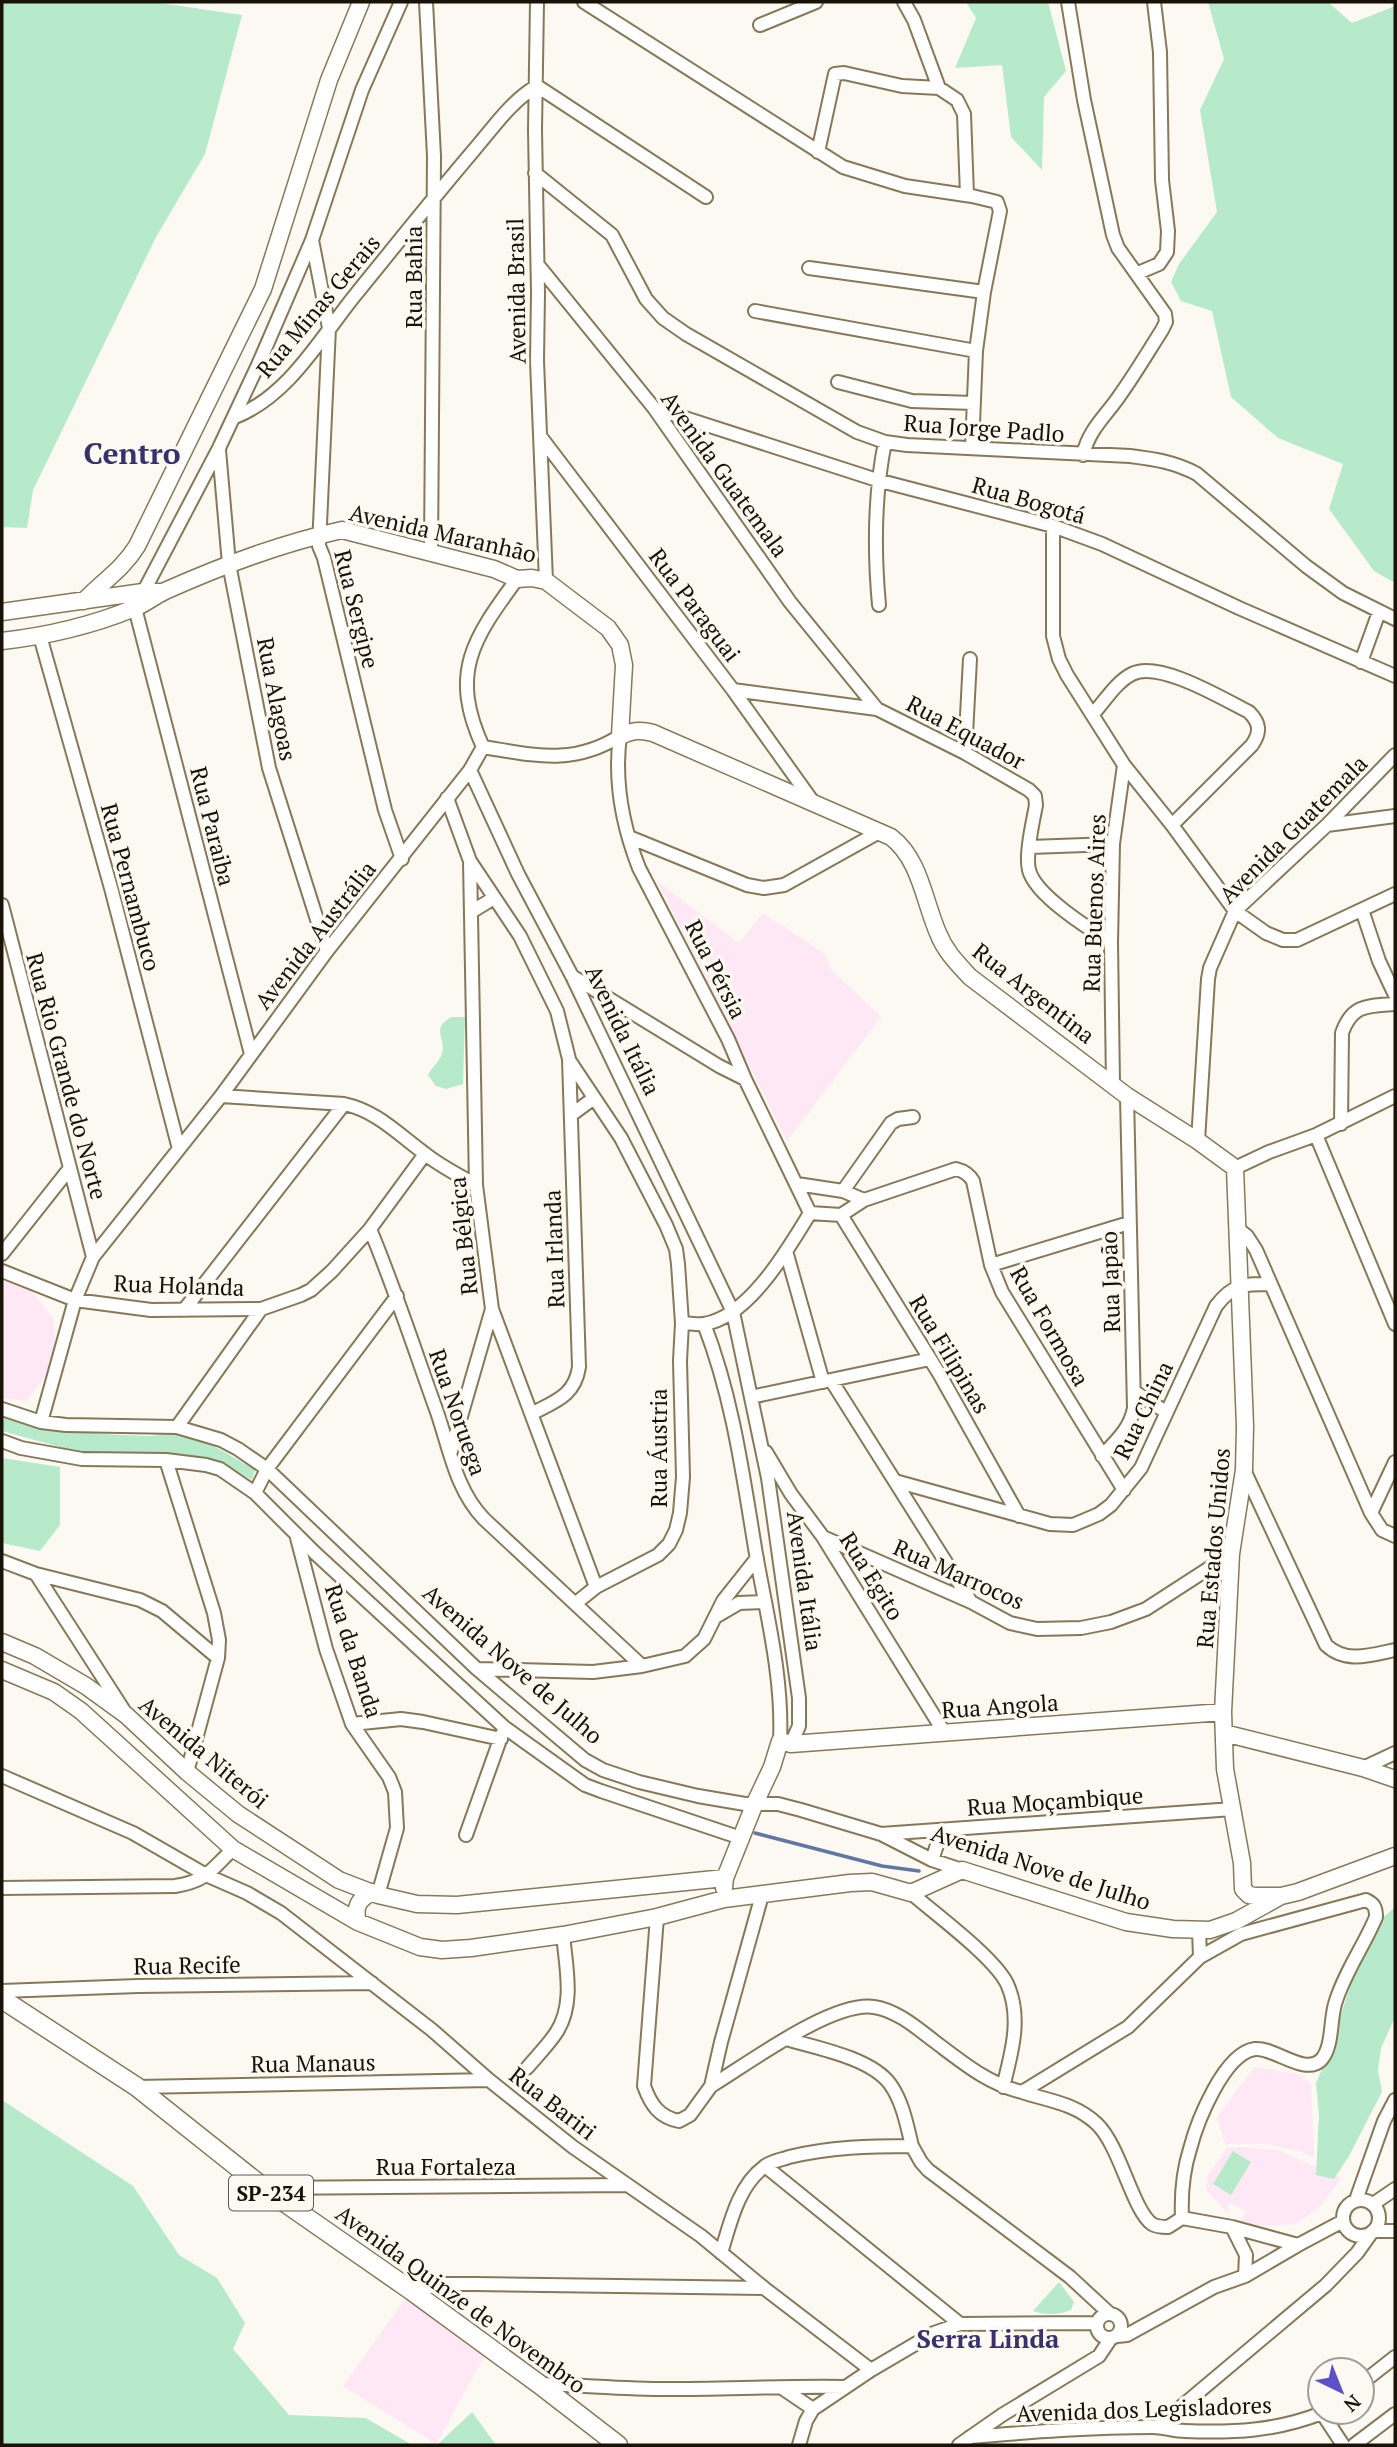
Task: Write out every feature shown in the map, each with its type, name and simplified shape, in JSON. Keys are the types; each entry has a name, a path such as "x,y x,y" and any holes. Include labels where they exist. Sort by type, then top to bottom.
{"main road":[{"path":"126,564 78,602 76,615 79,627 109,598 121,579 126,564 149,525 263,289 329,80 360,2"},
{"name":"Avenida Maranhão","path":"2,641 79,627 135,608 162,593 229,564 318,535 342,530 494,569 517,579 546,581"},
{"path":"546,581 591,613 608,628 620,645 624,665 620,736"},
{"path":"2,612 143,592 162,593"},
{"name":"Rua Argentina","path":"620,736 633,730 642,730 881,831 901,845 911,858 939,935 955,961 980,985 1127,1096 1235,1168"},
{"name":"Rua Estados Unidos","path":"1235,1168 1245,1379 1244,1470 1231,1554 1223,1712 1225,1769 1242,1863 1243,1889 1249,1895 1281,1896"},
{"name":"Avenida Niterói","path":"2,1642 56,1668 126,1715 187,1772 238,1814 339,1880 375,1894 417,1904 457,1905 725,1878"},
{"path":"2,1670 54,1692 81,1710 233,1849 358,1922 420,1947 442,1950 563,1935 657,1917 724,1899 872,1882 911,1893 962,1870"},
{"name":"Rua Angola","path":"785,1742 1223,1712"},
{"path":"1224,1733 1363,1768 1395,1779"},
{"name":"Avenida Itália","path":"724,1899 725,1878 754,1803 785,1742"},
{"name":"Avenida Nove de Julho","path":"962,1870 1126,1922 1199,1931 1238,1928 1281,1896 1395,1856"},
{"path":"322,1903 338,1897 341,1888 339,1880"},
{"path":"358,1922 357,1905 363,1897 375,1894"},
{"name":"Avenida Quinze de Novembro","path":"2,1999 137,2087 264,2188 412,2291 618,2445"}],"street":[{"path":"135,608 235,417 312,240 362,90 401,2"},
{"name":"Rua Bahia","path":"426,2 434,197 431,552"},
{"name":"Avenida Brasil","path":"537,2 537,361 546,581"},
{"path":"584,2 843,167 905,187 967,195 993,200 999,205 976,351 972,448"},
{"path":"760,25 816,2"},
{"path":"905,2 939,88"},
{"path":"1068,2 1084,100 1113,235 1118,248 1165,314 1166,322 1119,397 1096,423 1083,455"},
{"path":"1138,273 1159,264 1167,251 1168,231 1162,180 1160,52 1154,2"},
{"path":"817,152 835,74 844,73 902,86 939,88 957,100 964,114 967,195"},
{"path":"537,86 706,197"},
{"name":"Rua Minas Gerais","path":"235,417 260,404 280,388 434,197 516,101 537,86"},
{"name":"Rua Jorge Padlo","path":"535,173 612,235 646,299 663,318 686,334 857,432 885,442 907,445 1130,456 1163,460 1181,466 1197,474 1255,520 1306,566 1343,593 1395,619"},
{"name":"Rua Sergipe","path":"312,240 329,328 319,547 324,558 385,810 402,859"},
{"name":"Avenida Guatemala","path":"538,265 653,408 790,602 877,709"},
{"path":"809,268 984,292"},
{"path":"755,311 976,351"},
{"path":"838,382 912,401 974,403"},
{"name":"Rua Bogotá","path":"653,408 877,480 1053,526 1102,544 1395,676"},
{"name":"Rua Paraguai","path":"540,436 733,690 813,802"},
{"path":"879,605 875,560 877,480 885,442"},
{"name":"Rua Alagoas","path":"219,448 229,564 269,768 327,951"},
{"path":"1053,526 1053,636 1067,675 1124,765 1235,911 1266,933 1283,940 1297,940 1395,894"},
{"path":"517,579 479,635 471,652 466,692 483,747 547,757 584,754 620,736"},
{"name":"Rua Paraiba","path":"135,608 251,1054"},
{"path":"1361,662 1379,612"},
{"name":"Rua Pernambuco","path":"40,636 111,888 179,1149"},
{"path":"965,753 970,659"},
{"name":"Rua Bogotá","path":"1379,669 1395,683"},
{"path":"1093,714 1122,681 1143,670 1157,671 1179,679 1249,712 1256,719 1259,728 1252,745 1172,825"},
{"name":"Rua Equador","path":"733,690 877,709 965,753 1029,790 1035,796 1036,805 1029,869 1034,881 1066,912 1111,942"},
{"name":"Rua Pérsia","path":"620,736 618,780 629,837 639,868 728,1039 810,1213"},
{"name":"Avenida Austrália","path":"41,1422 75,1300 93,1256 221,1096 327,951 470,770 483,747"},
{"name":"Avenida Guatemala","path":"1198,1141 1208,979 1235,911 1327,825 1395,755"},
{"name":"Rua Buenos Aires","path":"1113,1084 1113,844 1124,765"},
{"name":"Avenida Itália","path":"470,770 518,874 572,976 733,1312 762,1444 799,1698 799,1726 785,1742"},
{"path":"447,798 470,861 520,936 556,1010 569,1059 621,1138 660,1211 672,1238 678,1264 682,1323 705,1324 733,1312 760,1286 810,1213 841,1215"},
{"path":"1327,825 1395,816"},
{"path":"629,837 747,885 764,888 784,885 881,831"},
{"path":"1030,847 1113,844"},
{"name":"Rua Bélgica","path":"470,861 476,1185 492,1309 596,1587"},
{"path":"471,912 494,898"},
{"name":"Rua Rio Grande do Norte","path":"2,905 93,1256"},
{"path":"1362,910 1379,961 1395,995"},
{"path":"572,976 719,1066 745,1079"},
{"path":"1341,1124 1342,1033 1346,1022 1353,1013 1364,1007 1395,1004"},
{"name":"Rua Irlanda","path":"533,1413 565,1395 577,1382 579,1367 569,1059"},
{"path":"221,1096 344,1104 362,1108 381,1119 425,1154 476,1185"},
{"name":"Rua Japão","path":"1102,1456 1131,1421 1135,1392 1127,1096"},
{"path":"1235,1168 1341,1124 1395,1096"},
{"path":"571,1115 594,1098"},
{"path":"184,1310 344,1104"},
{"path":"843,1191 891,1123 913,1117"},
{"path":"1316,1135 1395,1324"},
{"name":"Rua Holanda","path":"2,1271 75,1300 151,1310 261,1309 311,1290 332,1272 370,1229 425,1154"},
{"path":"2,1254 70,1168"},
{"name":"Rua Formosa","path":"841,1215 864,1200 956,1169 970,1175 991,1265 1002,1292 1124,1490"},
{"path":"797,1184 843,1191 864,1200"},
{"name":"Rua Filipinas","path":"841,1215 930,1359 1019,1516"},
{"path":"991,1265 1129,1223"},
{"name":"Rua Noruega","path":"370,1229 397,1296 451,1451 459,1482 475,1510 642,1666"},
{"path":"1238,1229 1247,1236 1256,1250 1371,1513 1382,1530 1395,1536"},
{"path":"786,1251 827,1381 895,1481 971,1602"},
{"path":"1241,1284 1270,1284"},
{"name":"Rua China","path":"895,1481 1050,1524 1073,1525 1099,1514 1111,1505 1141,1468 1216,1306 1225,1294 1241,1284"},
{"path":"255,1493 267,1469 397,1296"},
{"path":"1389,1309 1395,1296"},
{"path":"177,1427 261,1309"},
{"path":"451,1451 492,1309"},
{"name":"Rua Áustria","path":"576,1603 596,1587 658,1555 676,1530 683,1477 680,1361 682,1323"},
{"name":"Avenida Itália","path":"705,1324 725,1383 765,1602 785,1742"},
{"path":"751,1397 930,1359"},
{"path":"1135,1392 1166,1412"},
{"name":"Avenida Nove de Julho","path":"2,1409 41,1422 177,1427 221,1440 267,1469 477,1669 568,1747 603,1770 639,1782 730,1803 779,1804 881,1834 932,1860 962,1870"},
{"name":"Avenida Nove de Julho","path":"2,1441 21,1448 82,1459 166,1460 220,1469 255,1493 503,1733 584,1785 741,1838"},
{"name":"Rua Egito","path":"762,1444 791,1494 823,1537 944,1732"},
{"path":"166,1460 214,1613 219,1640 218,1658 187,1772"},
{"path":"1371,1513 1395,1462"},
{"path":"1244,1470 1326,1645 1338,1654 1355,1658 1395,1650"},
{"name":"Rua da Banda","path":"296,1534 326,1649 352,1724 389,1777 395,1792 397,1828 375,1894"},
{"name":"Rua Marrocos","path":"823,1537 971,1602 1010,1623 1037,1629 1081,1628 1111,1622 1146,1609 1231,1554"},
{"path":"477,1669 580,1672 642,1666 685,1656 704,1639 723,1601 757,1558"},
{"path":"2,1561 36,1574 140,1600 162,1611 218,1658"},
{"path":"36,1574 126,1715"},
{"path":"715,1617 739,1603 765,1602"},
{"path":"352,1724 401,1719 503,1733 466,1835"},
{"path":"1363,1768 1395,1753"},
{"name":"Rua Bariri","path":"2,1776 133,1833 206,1875 247,1893 281,1913 432,2030 573,2147 677,2218 871,2370"},
{"name":"Rua Moçambique","path":"881,1834 1233,1809"},
{"path":"932,1860 942,1830"},
{"path":"2,1888 175,1886 195,1883 233,1849"},
{"path":"911,1893 1000,1971 1008,1985 1012,2000 1014,2042 1003,2087"},
{"path":"712,2086 721,2042 761,1895"},
{"path":"1022,2092 1128,2027 1200,1957 1238,1928 1366,1900 1372,1902 1376,1908 1373,1924 1336,2002 1328,2046 1322,2059 1312,2065 1304,2065 1262,2049 1252,2049 1233,2063 1215,2087 1190,2147 1182,2199 1182,2218"},
{"path":"657,1917 644,2086 651,2103 668,2119 679,2121 690,2115 712,2086 786,2039 845,2009 877,2007 907,2021 967,2066 1003,2087 1072,2106 1094,2122 1112,2143 1142,2211 1152,2223 1168,2227 1182,2218 1232,2227 1298,2245"},
{"path":"1199,1931 1200,1957"},
{"path":"527,2068 557,2032 566,2006 568,1987 563,1935"},
{"name":"Rua Recife","path":"2,1991 372,1983"},
{"path":"786,2039 835,2054 880,2073 891,2084 900,2101 912,2146 928,2170 1081,2286 1107,2327 1099,2356 1065,2375 959,2445"},
{"name":"Rua Manaus","path":"137,2087 489,2080"},
{"path":"1356,2200 1395,2099"},
{"path":"720,2253 743,2191 765,2166 814,2151 863,2146 912,2146"},
{"path":"765,2166 960,2323"},
{"name":"Rua Fortaleza","path":"264,2188 628,2185"},
{"path":"1373,2204 1395,2189"},
{"path":"1157,2427 1326,2285 1357,2253 1373,2231 1379,2220 1377,2208 1362,2199 1346,2207 1343,2221 1351,2233 1363,2236 1373,2231 1395,2231"},
{"path":"799,2445 806,2421 813,2409 871,2370 934,2333 960,2323 1062,2322 1107,2327 1127,2335 1214,2287 1245,2276 1343,2221"},
{"path":"1232,2227 1246,2255 1245,2276"},
{"path":"412,2291 443,2284 764,2288"},
{"path":"1376,2372 1395,2357"},
{"path":"539,2384 666,2389 844,2387"},
{"path":"779,2386 813,2409"},
{"path":"559,2400 580,2387"},
{"path":"1354,2445 1395,2414"},
{"name":"Avenida dos Legisladores","path":"970,2437 1042,2431 1157,2427 1185,2431 1245,2431 1272,2429 1306,2418"},
{"name":"Avenida dos Legisladores","path":"1331,2426 1343,2445"}],"shaded area":[{"path":"657,881 739,943 763,913 825,954 831,969 881,1017 787,1141"},
{"path":"2,1280 16,1282 31,1290 53,1318 55,1335 52,1362 42,1381 26,1401 2,1398"},
{"path":"1254,2067 1298,2074 1311,2084 1314,2157 1266,2144 1225,2144 1217,2117"},
{"path":"1227,2148 1278,2150 1341,2178 1322,2205 1296,2224 1260,2226 1240,2221 1246,2211 1228,2202 1229,2215 1206,2189 1208,2175"},
{"path":"405,2299 485,2355 436,2444 343,2386"}],"green space":[{"path":"2,2 153,2 242,15 205,154 156,237 33,490 27,528 2,527"},
{"path":"966,2 1048,2 1066,71 1044,97 1042,170 1011,137 1002,65 955,68 976,18"},
{"path":"1208,2 1328,2 1352,23 1395,6 1395,583 1374,571 1329,509 1343,464 1278,438 1231,397 1212,311 1181,301 1171,282 1179,264 1217,212 1200,110 1224,59"},
{"path":"452,1017 465,1017 463,1084 446,1089 436,1086 428,1075 443,1050 441,1026"},
{"path":"5,1418 92,1433 150,1436 183,1433 209,1444 255,1470 252,1480 218,1460 159,1452 78,1452 2,1431 2,1421"},
{"path":"2,1458 60,1467 60,1525 40,1551 2,1543"},
{"path":"1395,1907 1395,2017 1381,2048 1378,2070 1382,2092 1334,2179 1316,2175 1319,2115 1316,2083 1327,2058 1356,1968 1378,1922"},
{"path":"2,2100 133,2186 179,2255 217,2278 245,2323 233,2349 289,2415 366,2418 412,2445 2,2445"},
{"path":"1233,2151 1251,2162 1231,2195 1213,2184"},
{"path":"1059,2282 1074,2302 1071,2310 1052,2314 1033,2311"},
{"path":"472,2412 496,2445 437,2445"}],"waterway":[{"path":"755,1833 882,1866 919,1871"}],"district":[{"name":"Centro","path":"132,453"},
{"name":"Serra Linda","path":"988,2338"}]}
